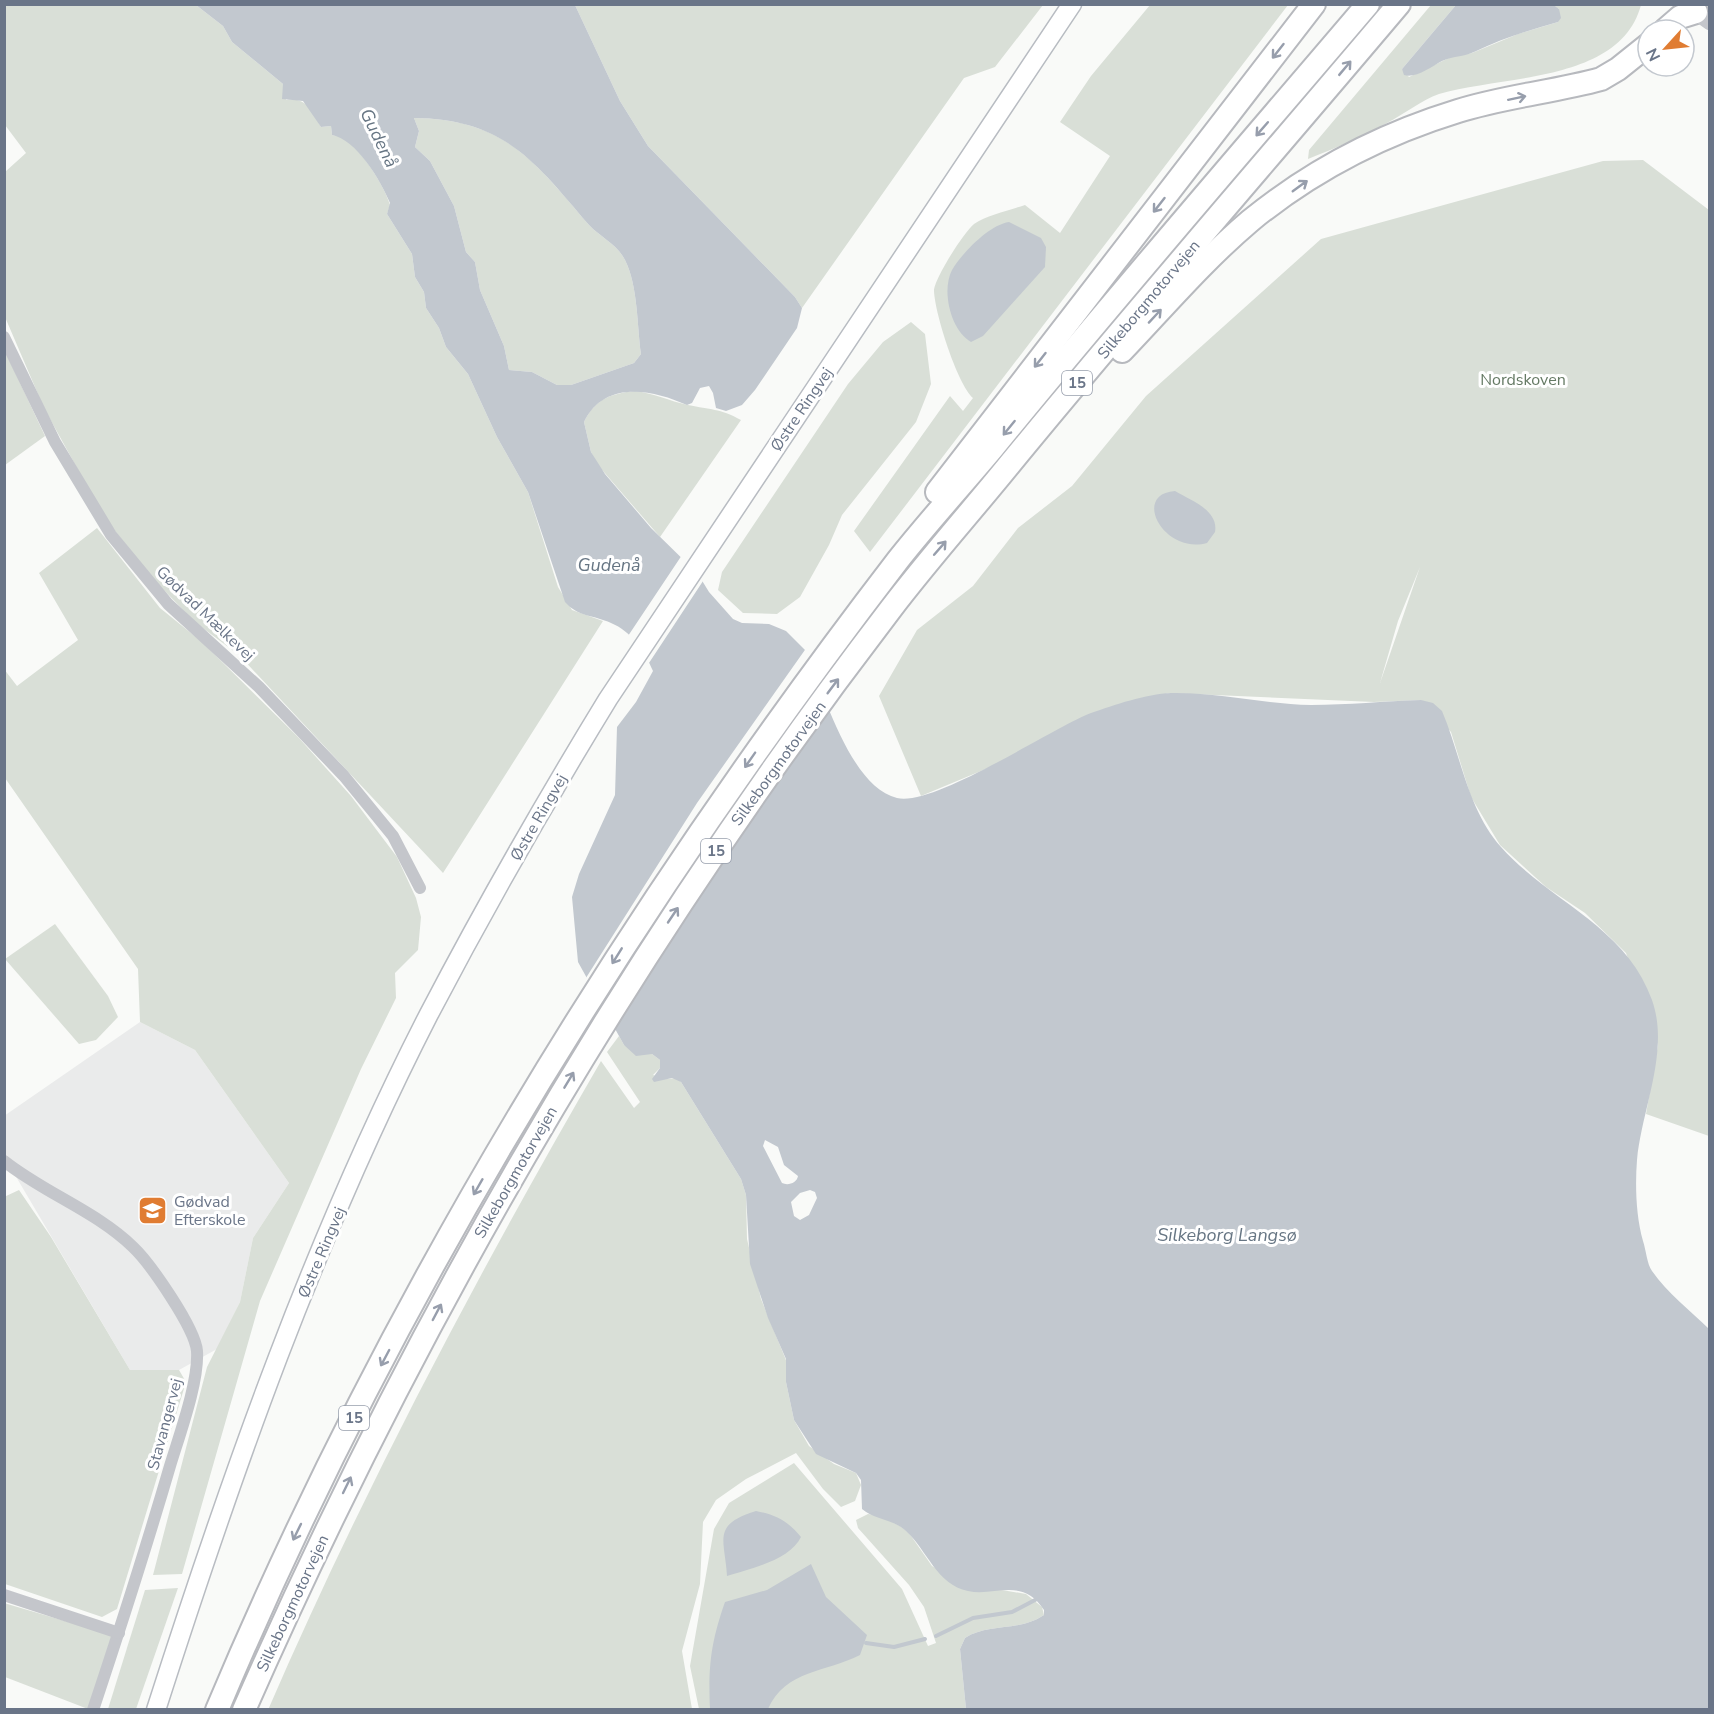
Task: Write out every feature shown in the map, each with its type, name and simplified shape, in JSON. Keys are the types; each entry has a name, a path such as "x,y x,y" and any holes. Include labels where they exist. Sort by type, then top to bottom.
{"highway":[{"path":"899,549 1314,4"},
{"name":"Silkeborgmotorvejen","path":"217,1710 292,1543 366,1394 507,1136 639,922 783,712 860,590 899,549 1368,4"},
{"name":"Silkeborgmotorvejen","path":"244,1710 310,1562 387,1406 528,1148 661,933 731,828 922,568 958,528 1167,275 1399,4"},
{"path":"1660,18 1669,4"},
{"path":"1679,18 1696,13"},
{"path":"958,528 1196,273 1251,221 1312,177 1346,156 1394,134 1460,110 1601,79 1636,52"}],"main road":[{"name":"Østre Ringvej","path":"156,1710 259,1404 343,1197 428,1015 543,805 608,699 1072,4"}],"street":[{"name":"Gødvad Mælkevej","path":"4,337 55,442 111,535 168,604 259,687 344,776 393,836 420,888"},
{"name":"Stavangervej","path":"4,1161 21,1174 99,1221 133,1247 178,1308 197,1351 190,1399 119,1633 93,1710"},
{"path":"4,1595 119,1633"}],"shaded area":[{"name":"Gødvad Efterskole","path":"140,1022 195,1050 289,1183 253,1238 240,1302 217,1349 179,1370 130,1370 5,1158 4,1116"}],"green space":[{"path":"4,5 196,5 223,26 232,42 283,84 286,100 304,103 312,111 321,127 331,126 332,135 349,141 355,147 384,189 390,205 387,214 412,254 415,277 424,292 426,308 439,328 446,347 468,374 497,437 528,492 558,587 572,610 603,621 443,873 239,655 196,623 154,580 104,517 44,408 5,317 5,172 26,153 5,125"},
{"path":"575,5 1043,5 995,67 964,78 802,308 795,297 648,146 620,101"},
{"path":"1150,5 1288,5 870,552 854,531 950,396 963,411 973,398 960,378 943,331 934,291 939,277 950,256 969,229 992,215 1025,205 1060,233 1110,156 1060,122 1091,76"},
{"path":"1431,5 1456,5 1402,69 1409,77 1451,57 1472,53 1518,34 1558,22 1559,9 1552,5 1641,5 1629,30 1610,49 1585,62 1556,72 1439,94 1368,133 1308,159 1309,150"},
{"path":"414,118 445,120 472,126 495,135 533,163 589,225 618,249 629,270 635,294 641,354 634,363 571,385 557,385 532,372 509,370 504,346 480,290 475,262 466,252 454,206 430,161 415,147 419,131"},
{"name":"Nordskoven","path":"1643,160 1709,210 1709,1136 1646,1114 1658,1045 1626,953 1585,913 1546,887 1500,845 1471,797 1451,732 1421,700 1374,702 1168,693 921,796 879,696 917,630 973,586 1018,528 1072,486 1146,396 1321,239 1603,161","holes":["1420,567 1380,683 1398,621"]},
{"path":"911,322 925,334 931,384 916,422 842,515 829,545 800,597 777,614 743,613 718,590 722,572 848,384 883,342"},
{"path":"4,349 45,436 5,465 4,465"},
{"path":"634,391 721,411 741,420 660,537 597,464 591,452 584,422 593,408 604,399"},
{"path":"97,528 160,608 202,642 299,738 351,796 397,857 416,898 421,917 418,950 395,973 396,998 361,1069 260,1301 182,1574 153,1575 207,1367 240,1302 253,1238 289,1183 195,1050 140,1022 138,969 5,778 4,669 17,686 78,640 39,573"},
{"path":"55,924 108,996 118,1017 96,1040 79,1044 5,959"},
{"path":"619,1036 624,1045 652,1054 660,1060 660,1068 653,1075 666,1079 677,1078 681,1082 741,1179 746,1195 747,1239 761,1299 788,1365 786,1382 794,1420 809,1446 834,1464 856,1473 861,1485 855,1501 841,1507 823,1489 796,1453 746,1479 716,1500 703,1522 700,1584 682,1651 692,1709 268,1710 344,1544 425,1381 511,1220 601,1061 634,1108 640,1102 607,1052"},
{"path":"19,1190 51,1237 130,1370 179,1370 186,1382 117,1609 102,1617 5,1584 4,1197"},
{"path":"794,1463 902,1589 928,1646 936,1643 924,1607 909,1585 858,1528 856,1520 868,1514 881,1516 909,1533 932,1566 979,1592 996,1589 1026,1594 1042,1607 1044,1615 1034,1620 1014,1626 984,1630 965,1638 960,1649 966,1709 699,1709 690,1666 714,1529 729,1503"},
{"path":"178,1588 136,1709 108,1709 145,1590"},
{"path":"4,1603 112,1635 88,1709 5,1677"}],"water":[{"path":"1552,4 1559,9 1561,18 1558,22 1515,35 1470,54 1446,59 1418,74 1404,75 1402,69 1456,5"},
{"name":"Silkeborg Langsø","path":"196,5 575,5 620,101 648,146 795,297 802,308 797,328 755,390 742,405 726,411 716,408 709,386 700,388 692,403 687,405 644,392 616,394 604,399 584,422 591,452 605,474 651,528 698,574 709,592 733,619 742,623 769,624 786,631 806,651 840,735 865,776 880,790 897,798 914,798 937,791 1091,713 1151,695 1206,694 1311,705 1421,700 1433,703 1442,711 1473,800 1490,832 1520,866 1606,934 1640,974 1652,1000 1657,1019 1658,1039 1653,1080 1637,1160 1637,1201 1639,1221 1650,1268 1672,1294 1709,1329 1709,1709 966,1709 960,1649 965,1638 984,1630 1024,1624 1044,1615 1044,1610 1036,1600 1017,1591 968,1591 948,1582 906,1531 862,1509 861,1480 856,1473 816,1454 794,1420 786,1382 786,1359 768,1318 750,1264 746,1195 741,1179 681,1082 672,1078 654,1082 652,1079 660,1068 660,1060 652,1054 636,1056 624,1045 578,962 572,897 579,874 615,795 617,727 636,702 653,671 646,657 625,631 605,620 581,613 565,602 528,492 497,437 468,374 446,347 439,328 426,308 424,292 415,277 412,254 387,214 390,203 367,162 350,144 332,135 331,126 321,127 303,101 282,99 283,84 232,42 223,26","holes":["414,118 445,120 472,126 515,148 552,182 589,225 618,249 629,270 635,294 641,354 634,363 571,385 557,385 532,372 509,370 504,346 480,290 475,262 466,252 454,206 430,161 415,147 419,131","765,1140 778,1147 784,1165 798,1176 794,1182 782,1183 763,1146","810,1190 815,1192 817,1198 809,1215 800,1220 794,1216 791,1202 800,1193"]},
{"path":"1009,222 1041,238 1046,247 1045,267 983,336 971,342 964,337 953,320 948,299 949,279 956,263 969,248 993,228"},
{"path":"1175,491 1195,502 1213,518 1215,532 1207,543 1191,544 1178,540 1166,533 1158,523 1154,512 1155,502 1162,495"},
{"path":"756,1511 770,1514 781,1520 801,1537 796,1545 779,1558 727,1576 723,1543 727,1528 742,1516"},
{"path":"811,1564 826,1597 867,1635 860,1655 796,1679 775,1696 768,1709 710,1709 712,1654 716,1630 725,1602 767,1590"}],"pier":[{"path":"682,555 705,578 647,666 642,652 626,639"},
{"path":"807,647 821,679 720,820 597,1005 584,981 697,803"}],"waterway":[{"path":"936,1636 973,1618 1012,1612 1035,1600"},
{"path":"866,1643 894,1647 925,1639"}],"place":[{"name":"Gødvad Efterskole","path":"153,1210"}],"water label":[{"name":"Gudenå","path":"379,138"},
{"name":"Gudenå","path":"609,565"}]}
